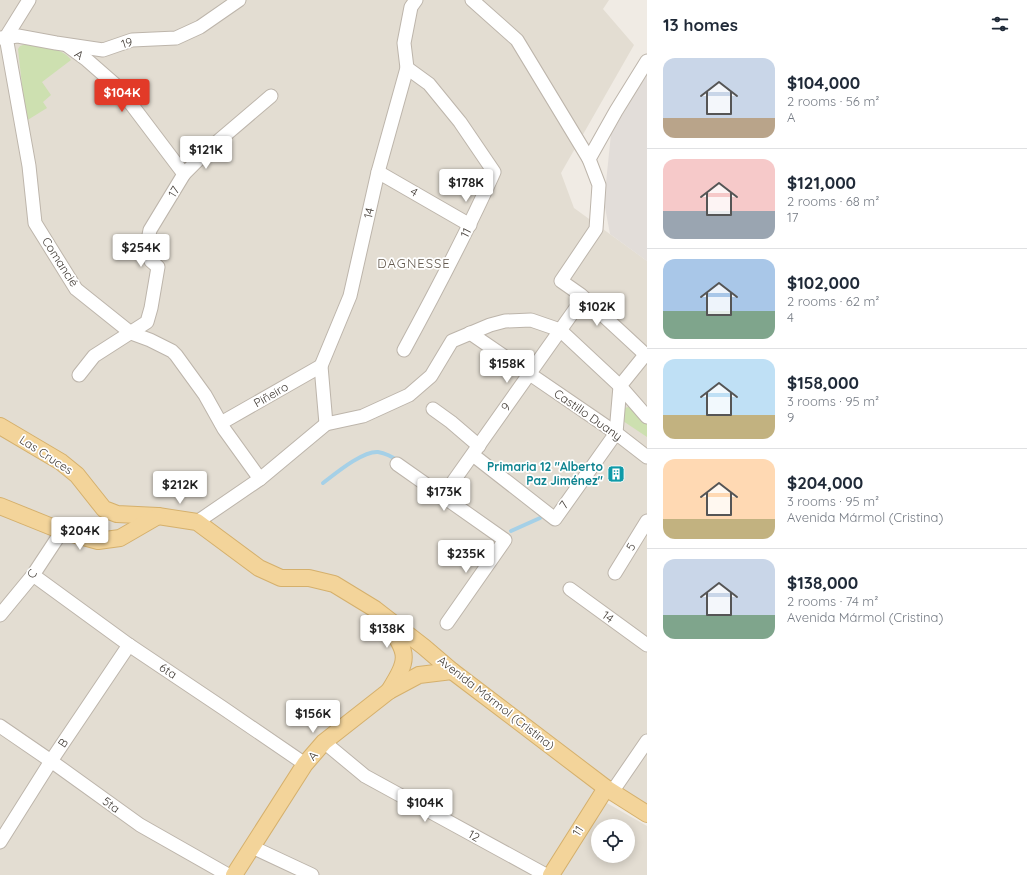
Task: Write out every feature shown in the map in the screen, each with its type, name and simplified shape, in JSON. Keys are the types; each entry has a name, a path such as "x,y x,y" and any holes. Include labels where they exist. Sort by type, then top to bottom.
{"main road":[{"name":"Las Cruces","path":"0,426 61,462 77,475 104,510 118,514 158,516 197,522"},
{"path":"0,506 62,531 98,542 120,538 158,516"},
{"name":"Avenida Mármol (Cristina)","path":"197,522 265,570 281,578 309,578 334,584 375,609 452,671 609,790 647,814"},
{"path":"375,609 399,640 404,658 400,672 389,691"},
{"name":"A","path":"234,875 305,764 324,742 389,691 419,675 452,671"},
{"name":"11","path":"551,875 609,790"}],"street":[{"path":"3,37 29,0"},
{"name":"19","path":"3,37 18,36 103,50 132,40 176,38 200,27 240,0"},
{"name":"14","path":"326,424 321,366 350,296 378,172 407,68 404,43 411,7 416,0"},
{"path":"472,0 517,40 589,159 599,185 596,229 561,281 583,298 646,355 620,386 616,433"},
{"name":"Comancié","path":"3,37 29,166 35,223 76,289 131,333 150,340 172,351 176,355 205,395 221,423 260,479"},
{"name":"A","path":"66,45 119,88 184,174"},
{"path":"589,159 616,111 647,62"},
{"name":"11","path":"404,350 441,283 494,172 460,122 429,84 407,68"},
{"name":"17","path":"131,333 147,322 151,308 158,267 151,261 146,250 150,230 184,174 210,148 271,96"},
{"name":"4","path":"378,172 470,225"},
{"name":"9","path":"447,491 583,298"},
{"path":"197,522 260,479 326,424 363,416 409,395 431,376 452,341 490,325 505,321 531,320 560,330 620,386 647,417"},
{"path":"79,376 94,356 131,333"},
{"name":"Castillo Duany","path":"470,333 616,433 647,457"},
{"name":"Piñeiro","path":"221,423 321,366"},
{"path":"433,409 451,422 476,450"},
{"name":"7","path":"476,450 555,519 616,433"},
{"path":"397,464 447,491 505,540 447,623"},
{"name":"5","path":"616,573 647,521"},
{"name":"C","path":"0,615 33,575 62,531"},
{"name":"6ta","path":"33,575 129,646 305,764"},
{"name":"14","path":"570,589 647,645"},
{"name":"B","path":"0,842 51,761 129,646"},
{"name":"5ta","path":"0,726 140,825 228,875"},
{"name":"12","path":"324,742 365,776 546,875"},
{"name":"11","path":"609,790 647,742"},
{"path":"252,847 312,875"}],"shaded area":[{"path":"0,0 609,0 603,9 634,45 561,173 574,208 647,261 647,804 626,793 605,776 543,875 0,875"},
{"path":"647,75 647,261 610,234 604,202 611,134"},
{"path":"605,802 635,819 594,819"},
{"path":"635,819 647,826 647,875 558,875 591,824 591,863 635,863"}],"green space":[{"path":"26,44 63,52 71,60 42,82 51,95 43,102 47,108 26,121 18,49 20,46"},
{"path":"629,407 647,424 647,437 620,419 624,408"}],"waterway":[{"path":"323,483 364,455 378,452 398,461"},
{"path":"511,531 540,518"}],"place":[{"name":"Primaria 12 \"Alberto Paz Jiménez\"","path":"616,474"}],"district":[{"name":"DAGNESSE","path":"414,263"}]}
